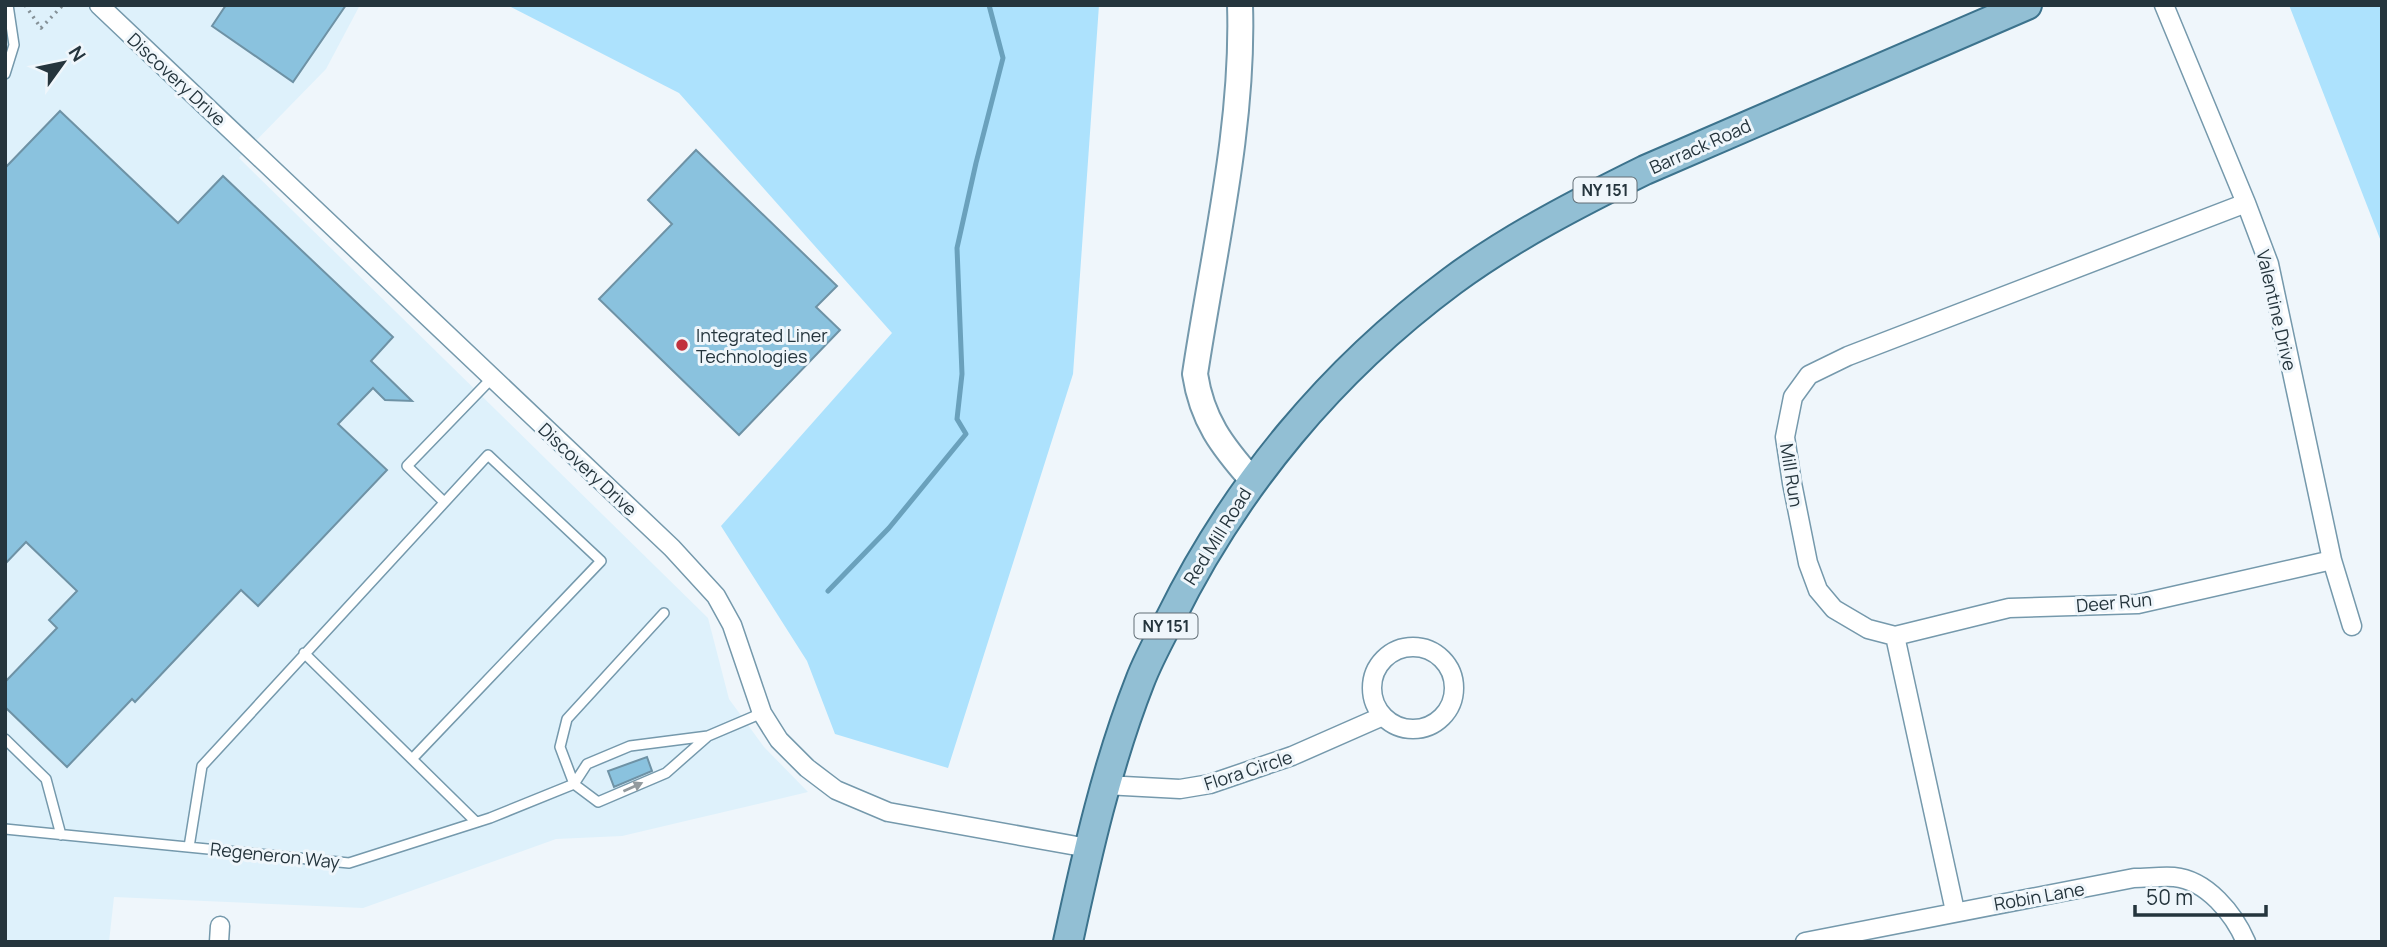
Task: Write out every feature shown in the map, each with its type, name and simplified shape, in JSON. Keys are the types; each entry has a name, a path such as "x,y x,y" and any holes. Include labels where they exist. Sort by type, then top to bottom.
{"main road":[{"name":"Barrack Road","path":"1252,480 1304,415 1389,332 1454,279 1526,234 1645,170 2027,5"},
{"name":"Red Mill Road","path":"1068,942 1105,785 1140,681 1190,578 1252,480"}],"street":[{"name":"Discovery Drive","path":"99,5 672,548 716,596 732,625 762,713 779,740 807,768 836,790 888,812 1088,848"},
{"name":"Valentine Drive","path":"2164,5 2269,264 2332,560 2352,626"},
{"name":"Red Mill Road","path":"1243,10 1230,149 1195,374 1198,397 1212,429 1228,453 1252,480"},
{"name":"Mill Run","path":"1895,636 1868,629 1834,609 1818,590 1808,563 1785,437 1793,397 1809,375 1848,356 2246,203"},
{"name":"Deer Run","path":"1895,636 2009,608 2138,604 2332,560"},
{"path":"1895,636 1955,911"},
{"path":"1412,646 1438,654 1453,677 1455,691 1452,704 1444,716 1421,729 1407,729 1393,725 1383,716 1375,705 1371,692 1372,678 1387,655 1412,646"},
{"name":"Flora Circle","path":"1105,785 1180,789 1210,784 1292,756 1383,716"},
{"name":"Robin Lane","path":"1805,942 2134,878 2175,877 2207,891 2222,904 2239,925 2246,942"}],"lane":[{"path":"5,74 14,45 8,5"},
{"path":"444,502 407,466 492,378"},
{"path":"189,847 202,765 488,455 601,561 412,759"},
{"path":"574,784 560,747 568,719 664,613"},
{"path":"304,653 476,822"},
{"name":"Regeneron Way","path":"5,829 349,863 476,822 574,784 587,764 630,746 708,736 762,713"},
{"name":"Regeneron Way","path":"574,784 598,802 666,773 708,736"},
{"path":"5,739 46,779 61,835"}],"path":[{"path":"25,5 41,28 63,5"}],"shaded area":[{"path":"5,5 360,5 326,69 239,158 708,618 729,699 764,747 808,792 622,836 556,839 363,908 114,897 109,942 5,942"},
{"path":"507,5 1099,5 1073,374 948,768 835,734 807,661 721,526 892,333 679,93"},
{"path":"2289,5 2382,5 2382,244"}],"building":[{"path":"226,5 346,5 293,82 212,26"},
{"path":"60,111 178,223 223,176 393,337 371,361 412,401 385,400 373,388 338,424 387,470 258,606 241,590 135,702 132,699 67,767 5,707 5,682 57,628 49,620 77,591 26,542 5,564 5,168"},
{"path":"696,150 837,286 816,307 840,330 739,435 599,299 672,224 648,200"},
{"path":"647,757 652,771 614,787 608,771"}],"waterway":[{"path":"828,591 889,528 966,434 957,419 962,374 957,248 1003,58 989,5"}],"place":[{"name":"Integrated Liner Technologies","path":"682,345"}]}
